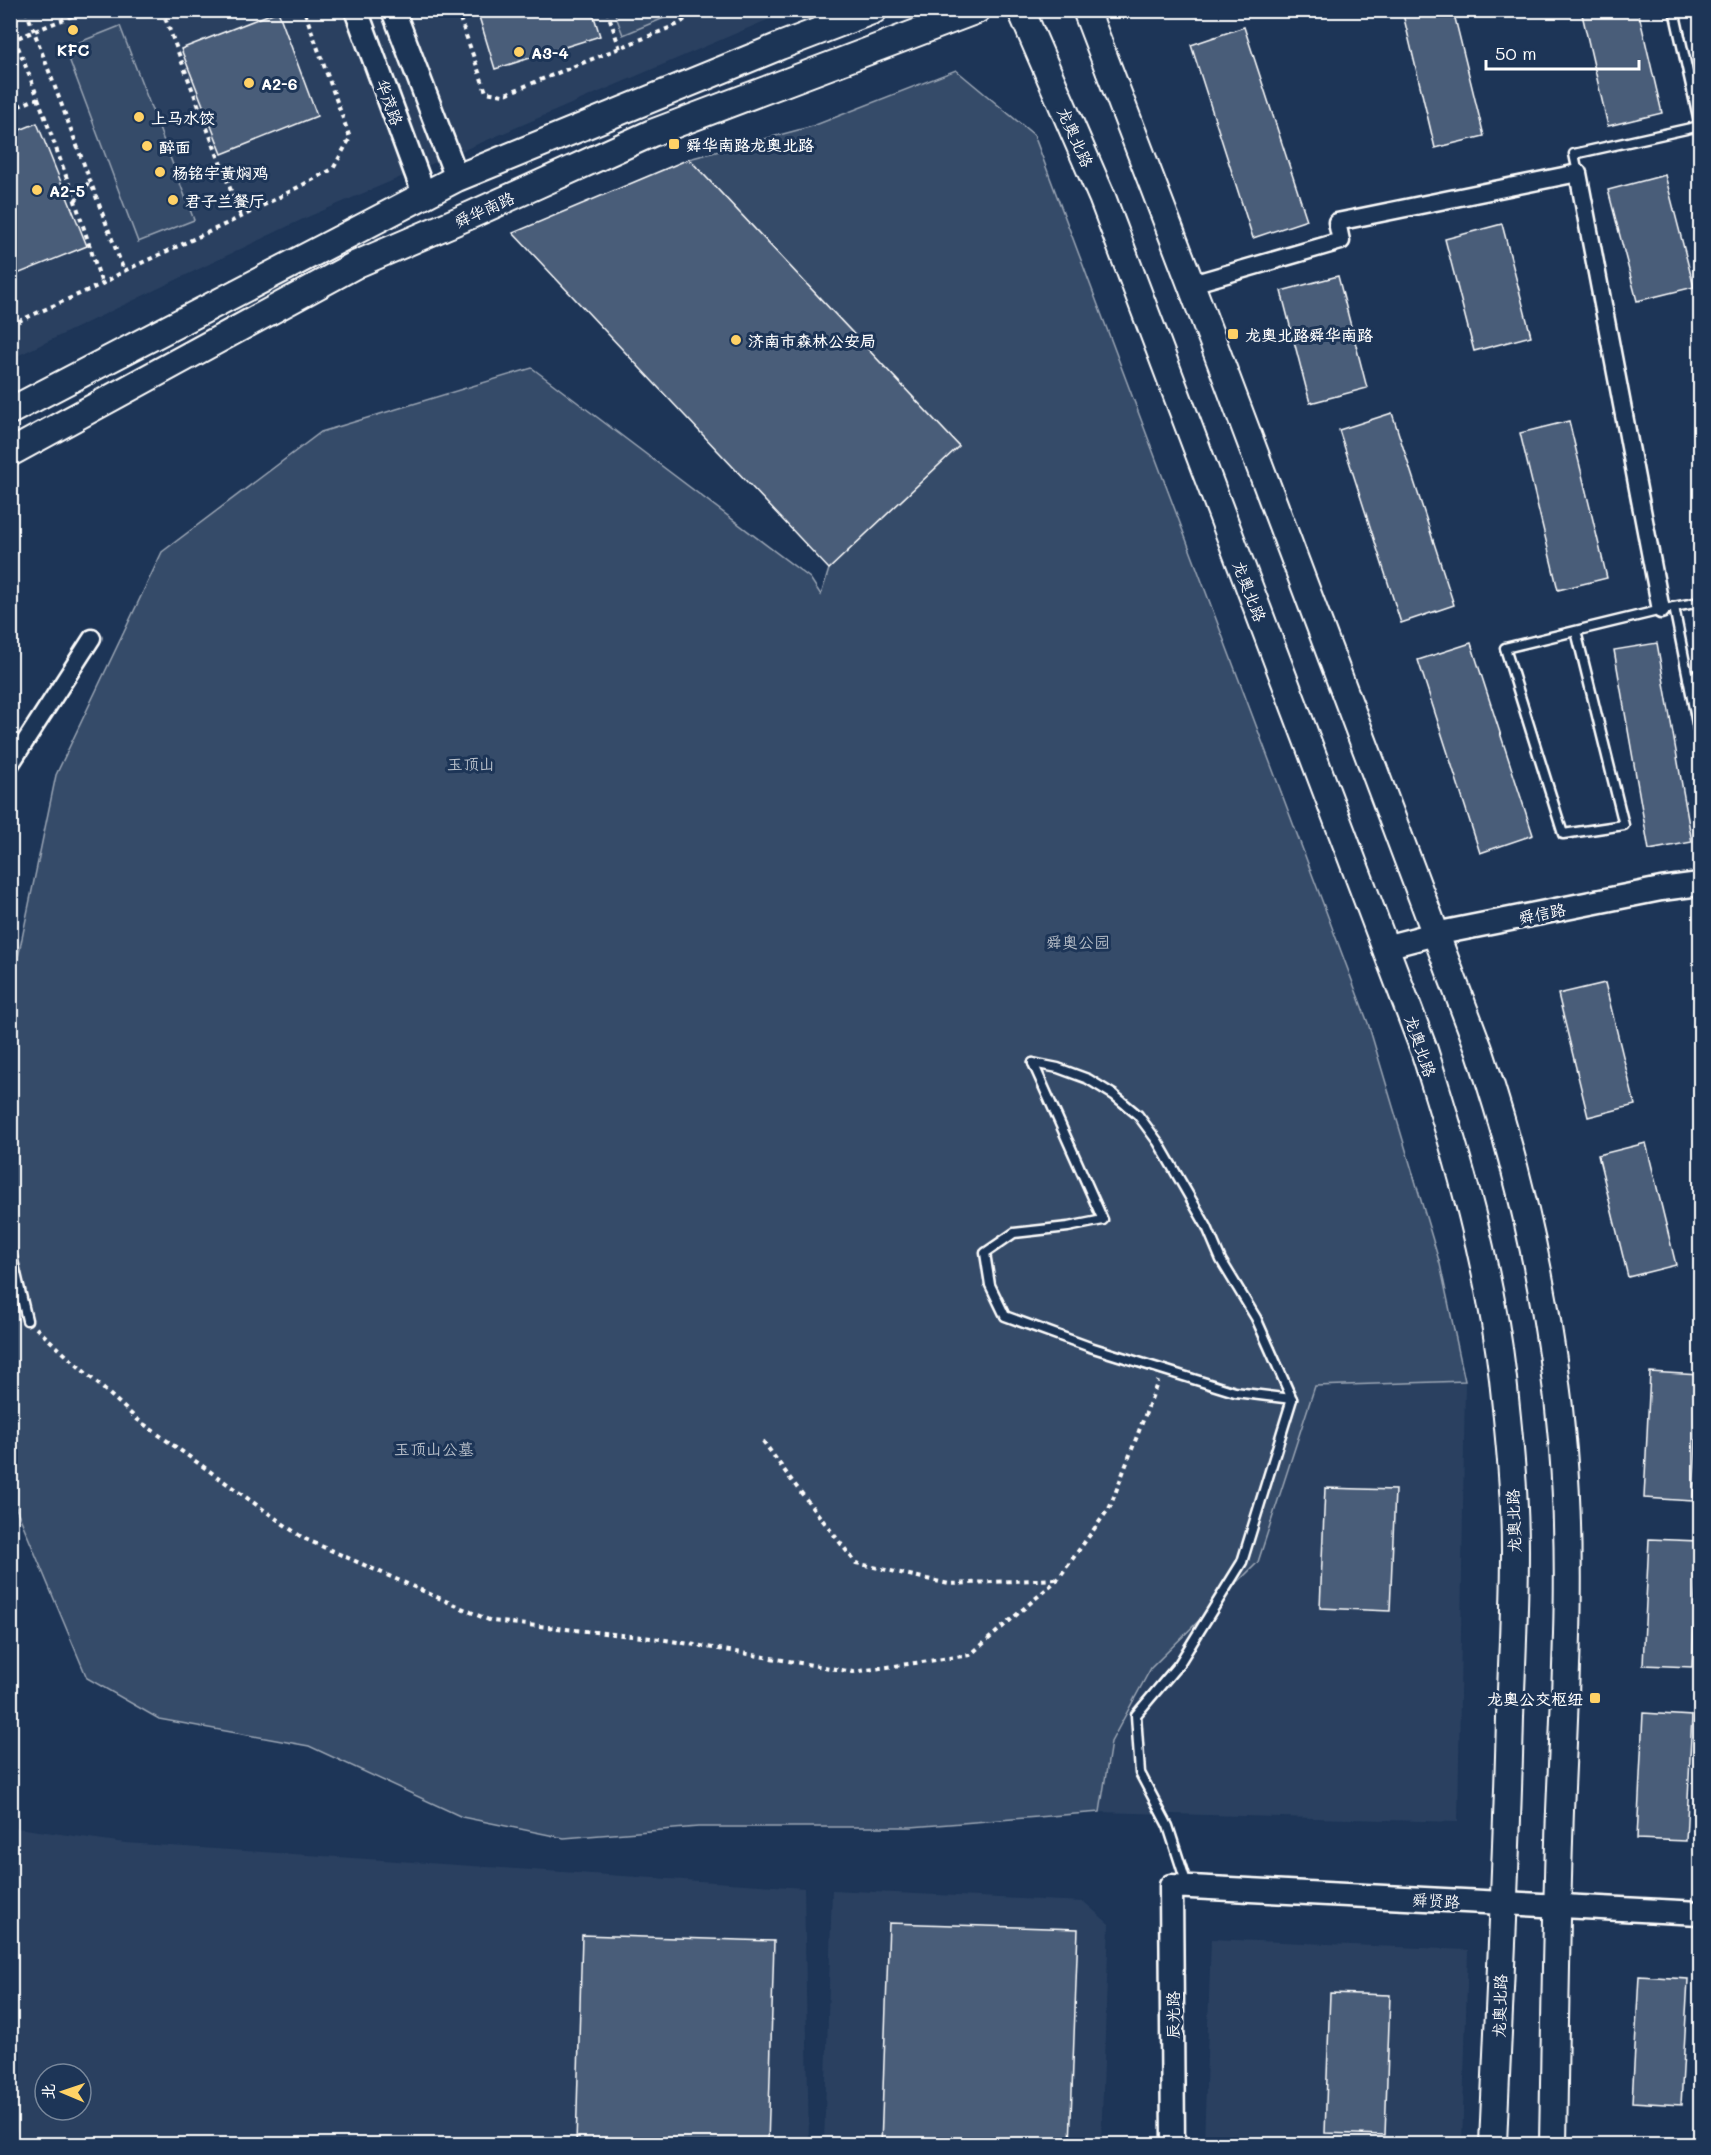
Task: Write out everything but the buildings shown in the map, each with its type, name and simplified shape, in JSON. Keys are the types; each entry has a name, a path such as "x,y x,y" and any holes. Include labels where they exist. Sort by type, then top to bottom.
{"main road":[{"path":"10,411 457,178 874,10"},
{"name":"舜华南路","path":"10,453 357,264 652,133 977,10"},
{"name":"龙奥北路","path":"1021,10 1102,197 1424,1050 1450,1134 1486,1274 1503,1377 1512,1479 1515,1549 1508,1811 1493,2145"},
{"path":"1086,10 1192,285 1479,1049 1497,1104 1532,1242 1549,1328 1556,1388 1563,1452 1567,1562 1553,2145"}],"street":[{"name":"华茂路","path":"356,10 424,194"},
{"path":"393,10 457,178"},
{"path":"1192,285 1341,242 1337,222 1578,173 1667,609"},
{"path":"10,765 92,639"},
{"name":"舜信路","path":"1385,947 1435,934 1661,889 1701,884"},
{"name":"舜贤路","path":"1179,1886 1701,1913"},
{"name":"辰光路","path":"1173,2145 1179,1886"}],"lane":[{"path":"1578,173 1574,154 1700,126 1674,10"},
{"path":"1576,631 1624,825 1563,834 1505,648 1667,609 1701,602"},
{"path":"1667,609 1688,678 1701,740"},
{"path":"1688,678 1701,675"},
{"path":"1179,1886 1168,1826 1140,1773 1136,1715 1179,1664 1242,1562 1292,1399 1256,1318 1221,1260 1207,1227 1158,1142 1138,1115 1114,1095 1088,1079 1058,1068 1033,1063 1103,1220 1068,1227 1014,1233 985,1253 990,1285 1005,1316 1090,1347 1235,1392 1292,1399"},
{"path":"10,1248 27,1320"}],"path":[{"path":"26,10 124,271"},
{"path":"87,10 13,40 38,98 102,284"},
{"path":"162,10 241,217"},
{"path":"10,325 102,284 124,271 241,217 333,170 350,138 304,10"},
{"path":"457,10 486,92 503,95 679,24 696,10"},
{"path":"607,10 620,49"},
{"path":"10,110 38,98"},
{"path":"75,201 89,181"},
{"path":"27,1320 138,1420 303,1538 491,1621 660,1639 852,1672 970,1655 1058,1579 1110,1507 1163,1370"},
{"path":"763,1441 856,1563 949,1584 1058,1579"}],"shaded area":[{"path":"11,11 788,11 303,219 11,359"},
{"path":"1465,1381 1458,1822 1100,1812 1111,1742 1151,1668 1258,1562 1315,1386"},
{"path":"10,1827 125,1843 804,1888 809,2144 21,2144 10,2112"},
{"path":"832,1890 1084,1902 1109,1924 1101,2144 824,2144"},
{"path":"1211,1939 1468,1950 1462,2144 1204,2144"}],"green space":[{"path":"614,10 681,11 623,35"},
{"path":"120,26 194,220 138,242 65,48"},
{"path":"956,70 1034,135 1368,1023 1440,1264 1465,1381 1315,1386 1258,1562 1151,1668 1111,1742 1100,1812 911,1827 698,1827 564,1838 462,1817 309,1746 159,1719 87,1678 11,1496 11,991 56,775 162,552 321,432 532,368 810,578 821,595 829,569 959,446 689,159 813,126"}],"place":[{"name":"KFC","path":"73,30"},
{"name":"A3-4","path":"519,52"},
{"name":"A2-6","path":"249,83"},
{"name":"上马水饺","path":"139,117"},
{"name":"舜华南路龙奥北路","path":"674,144"},
{"name":"醉面","path":"147,146"},
{"name":"杨铭宇黄焖鸡","path":"160,172"},
{"name":"A2-5","path":"37,190"},
{"name":"君子兰餐厅","path":"173,200"},
{"name":"龙奥北路舜华南路","path":"1233,334"},
{"name":"济南市森林公安局","path":"736,340"},
{"name":"龙奥公交枢纽","path":"1595,1698"}],"park label":[{"name":"玉顶山","path":"471,763"},
{"name":"舜奥公园","path":"1078,941"},
{"name":"玉顶山公墓","path":"434,1448"}]}
